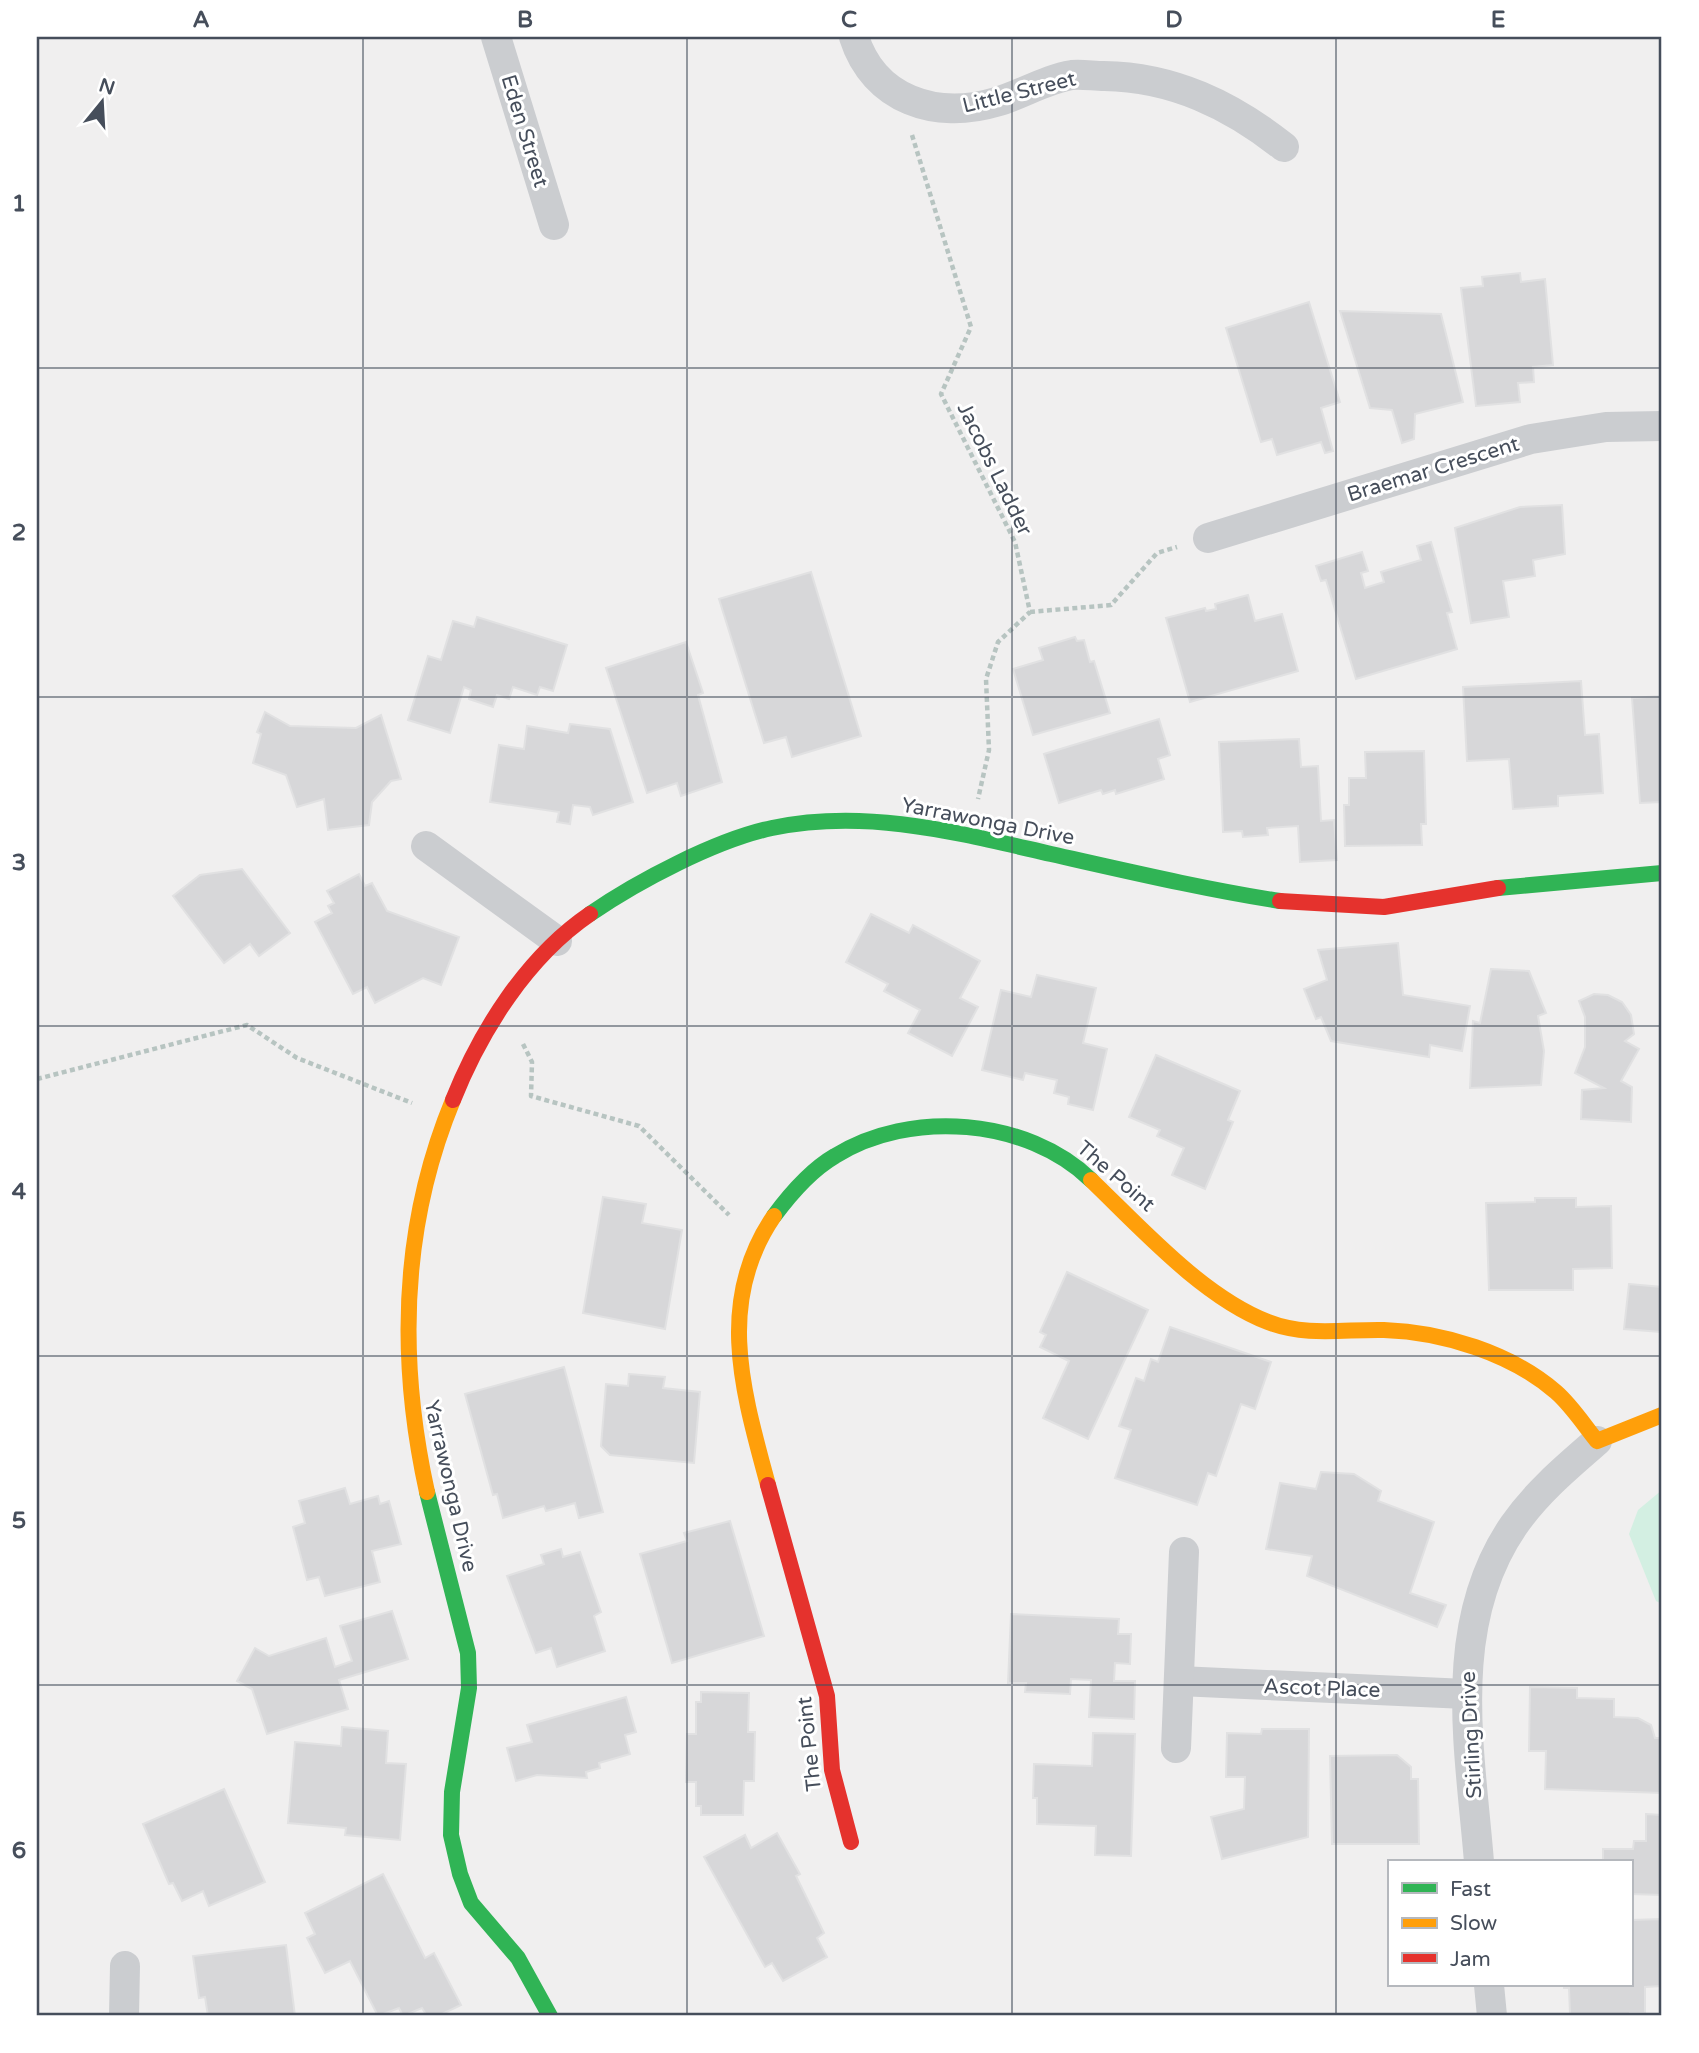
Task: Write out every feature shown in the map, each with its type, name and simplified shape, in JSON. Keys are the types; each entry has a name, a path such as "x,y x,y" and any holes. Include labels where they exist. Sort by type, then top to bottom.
{"street":[{"name":"Eden Street","path":"496,37 554,225"},
{"name":"Little Street","path":"854,37 861,59 885,86 912,103 949,109 993,103 1072,75 1128,76 1171,85 1212,100 1248,118 1284,147"},
{"name":"Braemar Crescent","path":"1208,538 1531,439 1606,427 1662,426"},
{"name":"Yarrawonga Drive","path":"550,2016 518,1958 471,1903 460,1874 451,1835 452,1792 469,1688 468,1653 414,1434 407,1340 410,1276 417,1223 429,1168 446,1116 469,1059 497,1014 556,941 606,903 663,872 773,828 840,822 895,824 968,835 1241,897 1372,908 1550,881 1662,873"},
{"path":"426,846 556,941"},
{"name":"The Point","path":"851,1842 834,1791 827,1747 827,1696 746,1400 739,1352 739,1301 748,1261 762,1234 791,1191 829,1158 888,1130 966,1126 1016,1136 1063,1157 1219,1294 1250,1315 1282,1328 1317,1334 1396,1332 1429,1336 1495,1354 1556,1392 1597,1441"},
{"path":"1597,1441 1662,1415"},
{"name":"Stirling Drive","path":"1479,1860 1466,1694 1474,1616 1489,1569 1514,1525 1541,1493 1597,1441"},
{"path":"1176,1748 1184,1552"},
{"name":"Ascot Place","path":"1179,1681 1466,1694"},
{"path":"124,2016 125,1966"},
{"path":"1489,1986 1492,2016"}],"path":[{"name":"Jacobs Ladder","path":"912,103 912,133 971,327 941,394 1015,542 1030,612"},
{"path":"968,835 989,750 986,679 998,642 1030,612 1111,605 1157,553 1208,538"},
{"path":"497,1014 522,1041 532,1062 531,1096 639,1126 724,1212 762,1234"},
{"path":"37,1079 247,1025 297,1058 446,1116"}],"green space":[{"path":"1662,1490 1662,1604 1656,1601 1629,1534 1638,1510"}],"building":[{"path":"1520,273 1521,282 1545,279 1553,365 1533,367 1534,382 1518,383 1520,402 1476,406 1461,288 1483,286 1482,277"},
{"path":"1309,302 1340,402 1321,408 1333,451 1325,453 1321,442 1277,455 1272,439 1261,442 1226,328"},
{"path":"1340,311 1441,314 1463,402 1415,414 1414,439 1402,443 1392,410 1370,408"},
{"path":"1562,505 1565,554 1533,560 1535,576 1503,581 1509,617 1471,623 1455,528 1520,507"},
{"path":"1431,542 1452,612 1447,613 1457,649 1356,679 1326,580 1321,581 1316,566 1362,552 1368,571 1361,573 1365,588 1384,582 1381,572 1421,560 1417,546"},
{"path":"811,572 861,736 792,757 786,737 764,743 719,599"},
{"path":"1248,595 1255,621 1282,614 1298,671 1190,702 1166,618 1205,608 1206,611 1216,609 1215,604"},
{"path":"477,617 567,645 553,691 540,687 537,695 513,687 509,699 497,695 493,707 469,699 471,690 464,687 450,733 408,720 428,656 441,660 453,621 474,627"},
{"path":"1075,637 1077,641 1084,640 1090,662 1094,661 1110,713 1033,735 1013,669 1043,660 1039,648"},
{"path":"686,642 703,693 698,695 722,782 681,796 677,783 647,793 606,668"},
{"path":"1581,681 1585,735 1599,734 1603,793 1558,796 1558,806 1513,809 1509,759 1467,761 1463,687"},
{"path":"1662,696 1662,802 1640,803 1632,698"},
{"path":"265,712 290,726 356,728 381,715 401,779 391,781 372,802 369,825 328,830 324,799 297,807 286,775 253,763 261,734 257,732"},
{"path":"1159,719 1170,755 1158,759 1164,779 1116,794 1115,790 1103,794 1101,790 1059,803 1044,754"},
{"path":"570,724 610,729 633,802 593,815 590,807 573,805 570,824 557,822 559,812 490,802 499,745 524,749 527,726 568,733"},
{"path":"1299,739 1301,767 1318,766 1321,821 1334,820 1337,860 1300,862 1298,826 1267,828 1268,835 1243,837 1242,831 1223,832 1219,742"},
{"path":"1424,751 1426,824 1421,824 1422,845 1345,846 1344,805 1349,805 1349,778 1366,778 1365,752"},
{"path":"242,869 290,933 259,956 250,944 224,963 173,896 200,875"},
{"path":"359,874 365,886 372,883 387,911 459,937 441,985 423,978 375,1003 367,987 353,994 315,922 332,913 328,906 334,903 327,891"},
{"path":"871,914 909,933 913,925 980,961 960,998 978,1007 952,1056 908,1033 920,1010 884,991 888,984 846,962"},
{"path":"1398,943 1403,995 1470,1006 1462,1051 1430,1045 1429,1057 1331,1041 1321,1017 1316,1019 1304,989 1327,980 1318,950"},
{"path":"1491,969 1529,971 1546,1013 1538,1016 1544,1051 1541,1085 1470,1088 1473,1021 1480,1023"},
{"path":"1037,975 1096,988 1083,1043 1107,1049 1093,1110 1068,1104 1069,1097 1054,1093 1057,1080 1025,1073 1023,1080 982,1070 1001,990 1031,997"},
{"path":"1594,994 1608,995 1622,1002 1631,1015 1634,1034 1625,1041 1639,1049 1621,1081 1632,1087 1631,1122 1581,1119 1582,1090 1604,1088 1575,1073 1585,1047 1585,1017 1579,1001"},
{"path":"1156,1055 1240,1091 1228,1120 1233,1122 1205,1189 1172,1175 1184,1148 1157,1136 1160,1130 1129,1117"},
{"path":"603,1197 646,1204 642,1223 682,1230 665,1329 583,1313"},
{"path":"1535,1198 1576,1198 1576,1207 1611,1206 1612,1268 1573,1269 1573,1290 1489,1290 1486,1203 1535,1202"},
{"path":"1067,1272 1148,1310 1088,1439 1043,1418 1069,1361 1040,1347 1046,1335 1040,1332"},
{"path":"1629,1284 1662,1287 1662,1339 1661,1332 1624,1329"},
{"path":"1170,1327 1271,1362 1255,1409 1241,1404 1216,1476 1208,1473 1197,1505 1115,1478 1131,1430 1119,1426 1136,1378 1144,1381 1151,1359 1158,1362"},
{"path":"564,1367 603,1512 579,1518 575,1503 546,1511 544,1506 503,1518 497,1494 493,1495 465,1394"},
{"path":"629,1374 665,1377 663,1388 700,1392 694,1463 610,1455 601,1446 606,1384 628,1386"},
{"path":"1321,1472 1354,1474 1381,1491 1378,1501 1434,1522 1410,1593 1446,1605 1437,1627 1307,1576 1312,1556 1266,1549 1280,1483 1316,1489"},
{"path":"345,1488 350,1504 378,1496 380,1504 389,1501 401,1544 372,1551 380,1582 325,1596 319,1577 307,1580 293,1527 305,1523 299,1501"},
{"path":"730,1521 764,1636 672,1663 640,1554 687,1541 684,1533"},
{"path":"561,1549 563,1557 580,1552 601,1612 594,1616 605,1651 557,1667 551,1648 536,1653 507,1576 544,1564 541,1555"},
{"path":"392,1611 408,1659 339,1680 348,1709 267,1734 252,1689 237,1681 255,1648 269,1656 326,1638 335,1667 352,1661 340,1626"},
{"path":"1011,1614 1119,1619 1118,1634 1131,1634 1130,1664 1115,1663 1114,1681 1135,1681 1134,1719 1089,1717 1091,1680 1071,1679 1070,1694 1025,1692 1026,1683 1008,1683"},
{"path":"1530,1687 1577,1688 1577,1698 1614,1699 1614,1717 1638,1718 1651,1725 1655,1738 1662,1738 1662,1793 1545,1789 1546,1751 1529,1751"},
{"path":"701,1692 749,1693 748,1732 755,1732 754,1781 744,1781 743,1815 701,1815 701,1806 696,1806 696,1782 686,1782 687,1734 696,1734 696,1702 701,1702"},
{"path":"626,1697 636,1732 625,1735 630,1754 599,1763 600,1768 586,1772 587,1778 537,1775 516,1781 507,1748 532,1742 527,1725"},
{"path":"342,1727 388,1731 386,1763 406,1764 400,1840 345,1835 346,1828 288,1823 295,1742 341,1746"},
{"path":"1262,1729 1309,1729 1308,1837 1222,1859 1211,1817 1244,1809 1245,1777 1226,1777 1227,1733 1261,1734"},
{"path":"1093,1733 1135,1734 1131,1856 1095,1855 1096,1826 1037,1824 1037,1798 1033,1798 1034,1764 1092,1766"},
{"path":"1397,1755 1411,1767 1411,1779 1418,1779 1419,1844 1332,1844 1330,1756"},
{"path":"224,1789 265,1882 209,1906 203,1891 182,1901 173,1883 169,1884 143,1824"},
{"path":"1646,1814 1662,1815 1662,1895 1632,1894 1632,1860 1603,1860 1603,1849 1633,1849 1634,1841 1646,1841"},
{"path":"777,1833 800,1874 796,1876 824,1933 817,1938 827,1957 783,1981 772,1963 765,1967 704,1857 745,1835 751,1848"},
{"path":"383,1874 425,1958 434,1953 461,2005 438,2016 427,2016 422,2008 403,2016 399,2008 378,2016 350,1961 325,1973 307,1938 315,1934 305,1913"},
{"path":"1662,1919 1662,1986 1645,1987 1645,2013 1630,2013 1630,2016 1570,2014 1569,1988 1564,1986 1632,1986 1632,1920"},
{"path":"286,1945 295,2016 208,2016 205,1997 199,1998 193,1956"}],"traffic: fast":[{"path":"590,914 654,875 727,842 772,828 843,821 878,822 947,831 1222,891 1280,901"},
{"path":"1498,888 1662,873"},
{"path":"774,1216 802,1183 835,1156 865,1141 898,1131 932,1127 967,1127 1002,1133 1035,1143 1065,1159 1091,1180"},
{"path":"427,1492 468,1653 469,1688 452,1792 451,1835 460,1874 471,1903 518,1958 550,2016"}],"traffic: slow":[{"path":"427,1492 412,1393 410,1294 414,1245 423,1196 453,1100"},
{"path":"1091,1180 1197,1279 1244,1311 1268,1322 1311,1331 1406,1332 1475,1347 1538,1378 1573,1409 1597,1441 1662,1415"},
{"path":"768,1485 743,1382 740,1314 745,1281 756,1248 774,1216"}],"traffic: jam":[{"path":"1280,901 1384,907 1498,888"},
{"path":"453,1100 477,1047 508,997 546,951 590,914"},
{"path":"768,1485 827,1696 832,1770 851,1842"}]}
